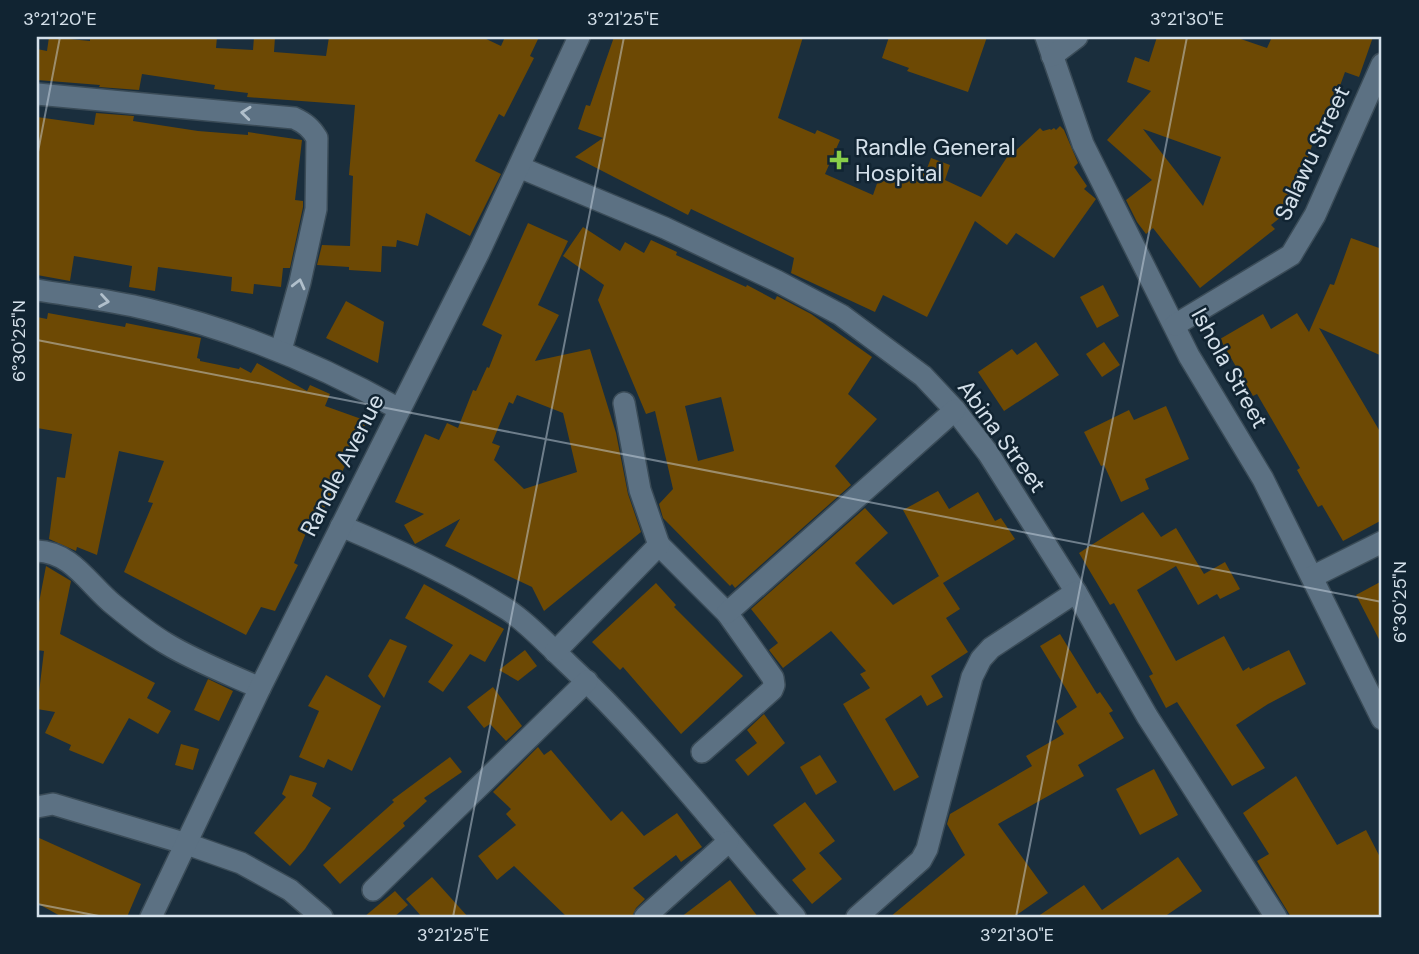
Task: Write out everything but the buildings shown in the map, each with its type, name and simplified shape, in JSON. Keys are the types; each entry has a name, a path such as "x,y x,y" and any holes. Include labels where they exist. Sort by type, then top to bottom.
{"street":[{"name":"Randle Avenue","path":"151,917 260,688 480,252 579,37"},
{"path":"1049,46 1077,37"},
{"name":"Ishola Street","path":"1049,46 1083,144 1189,356 1263,479 1382,719"},
{"name":"Salawu Street","path":"1175,325 1291,255 1315,215 1382,64"},
{"path":"37,94 294,118 313,131 317,138 316,209 281,350"},
{"name":"Abina Street","path":"519,167 666,228 777,281 841,315 923,376 955,410 988,453 1076,592 1147,716 1276,917"},
{"path":"37,290 146,308 246,337 361,387 399,409"},
{"path":"624,403 640,490 659,545 727,613 767,668 774,685 767,695 702,752"},
{"path":"727,613 955,410"},
{"path":"341,526 419,559 510,611 587,681 647,744 728,842 795,917"},
{"path":"1312,577 1382,542"},
{"path":"555,652 659,545"},
{"path":"37,551 48,551 75,566 112,604 168,645 260,688"},
{"path":"857,917 921,860 927,849 972,677 981,659 992,648 1076,592"},
{"path":"373,890 587,681"},
{"path":"37,807 53,804 241,863 290,890 322,917"},
{"path":"645,917 728,842"}],"place":[{"name":"Randle General Hospital","path":"839,160"}]}
